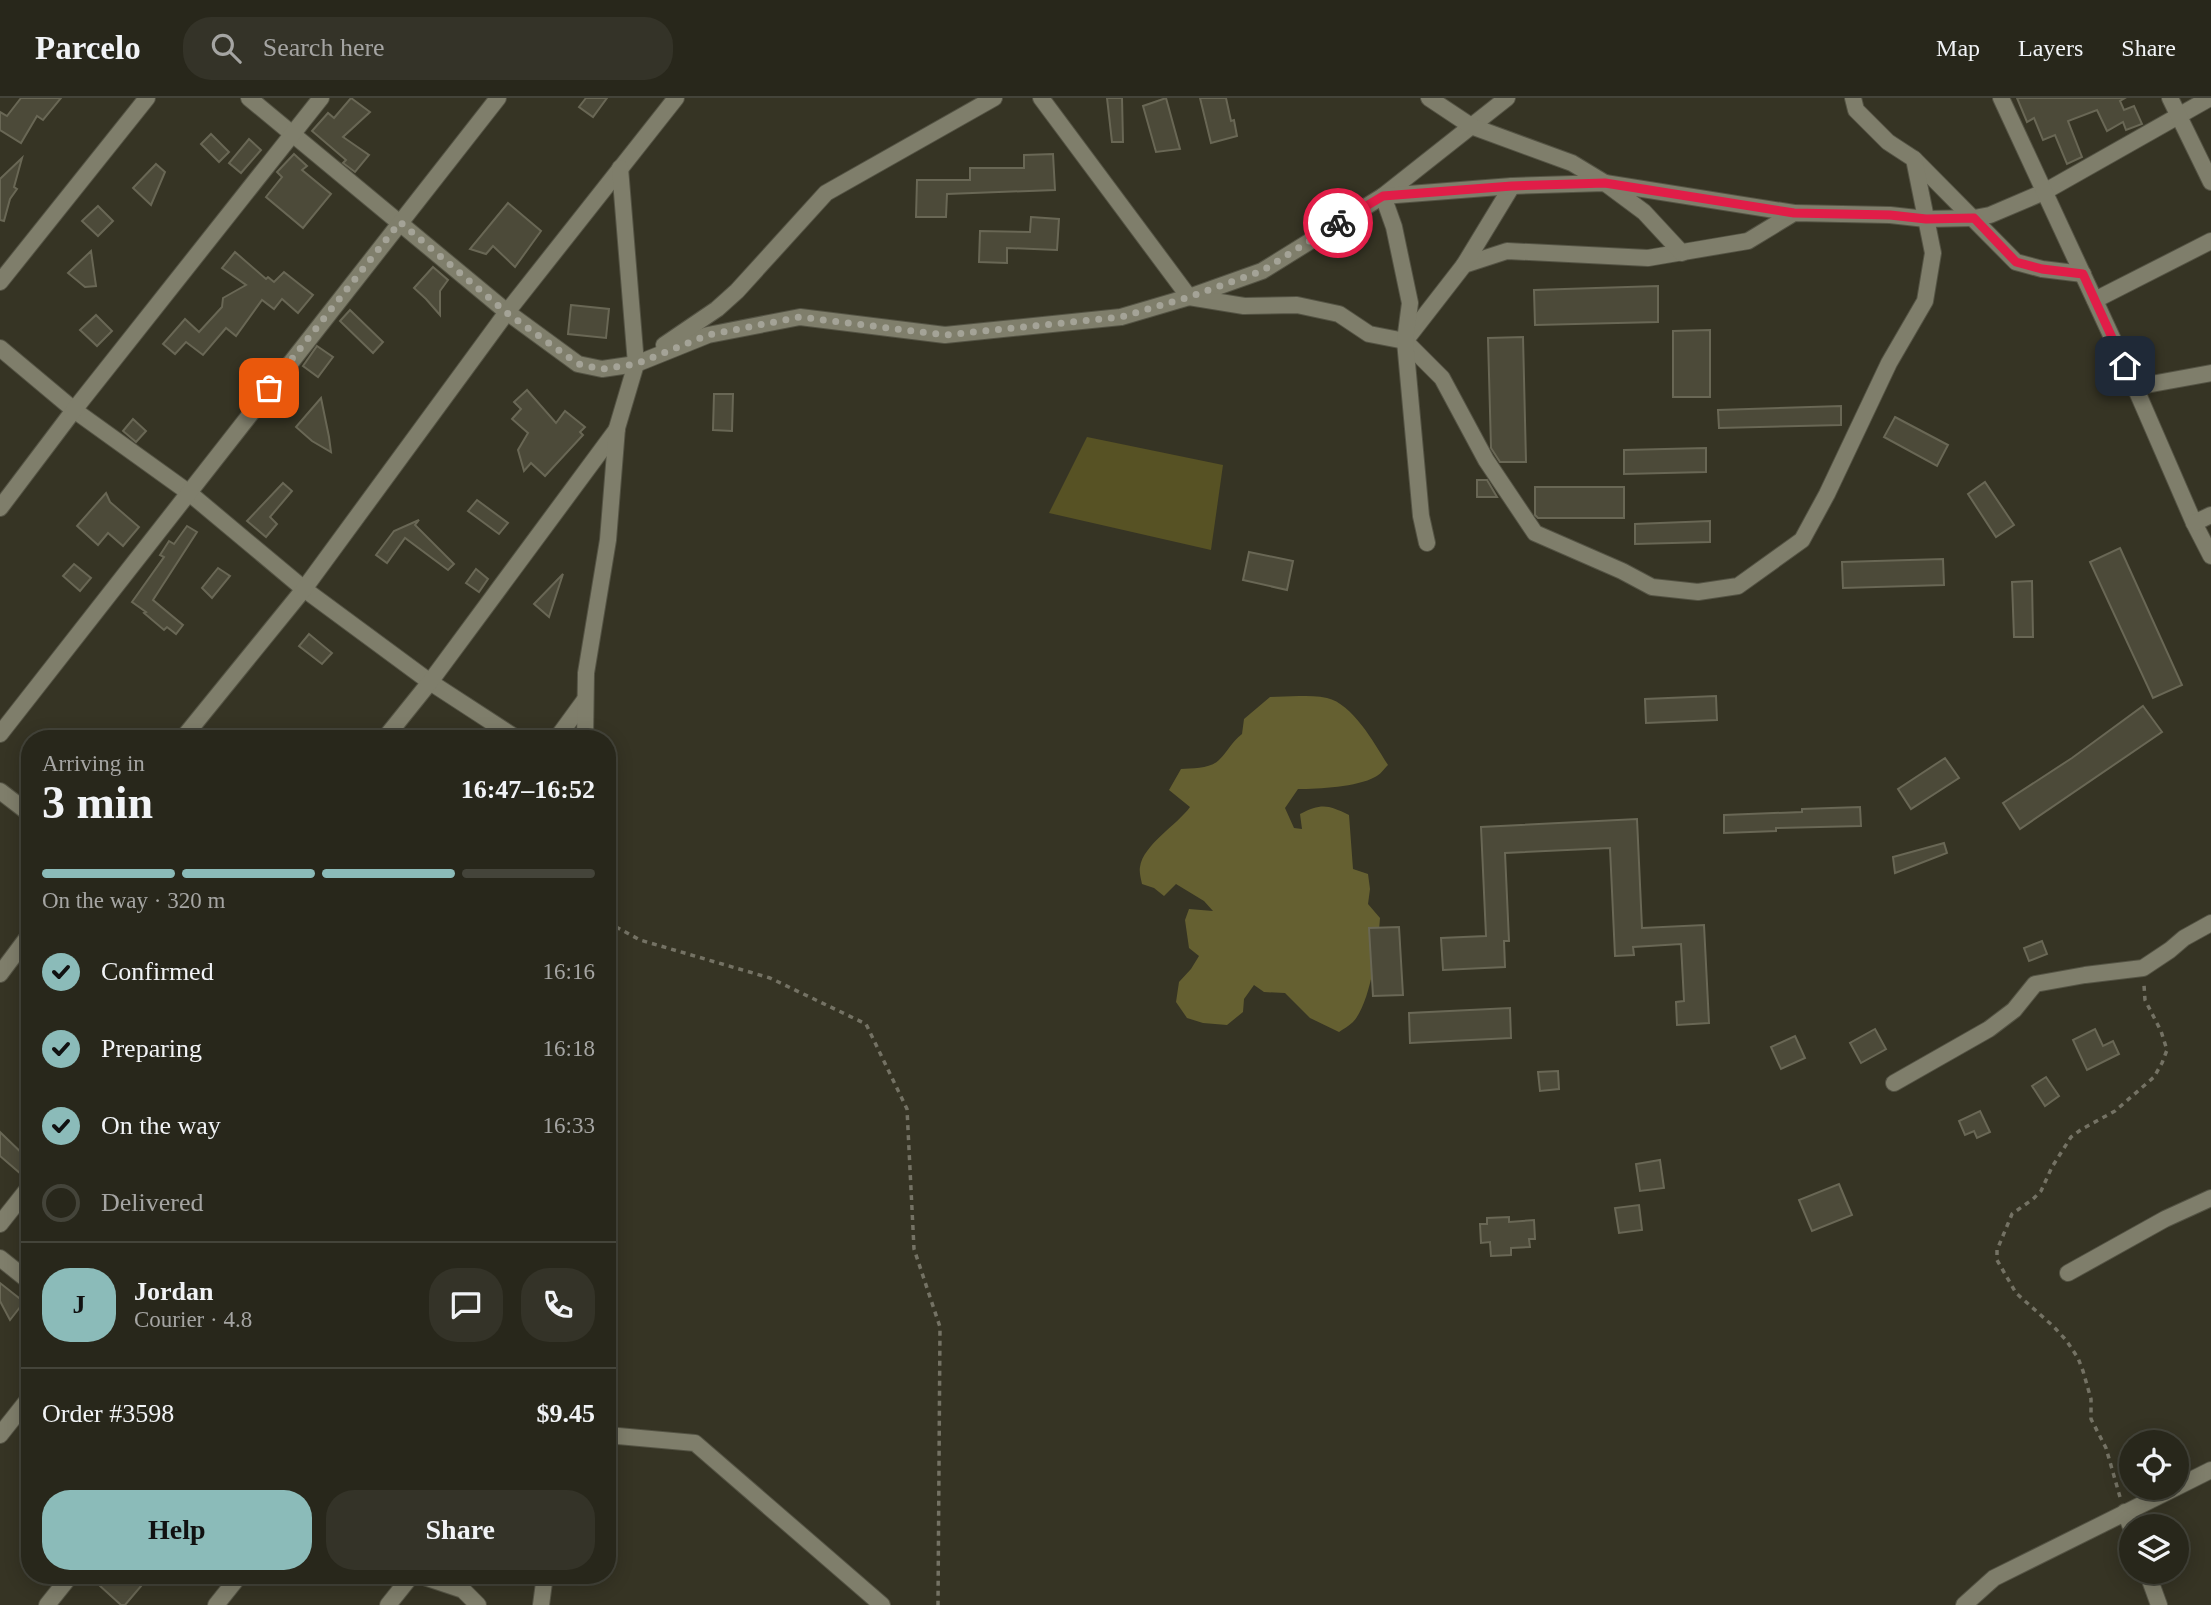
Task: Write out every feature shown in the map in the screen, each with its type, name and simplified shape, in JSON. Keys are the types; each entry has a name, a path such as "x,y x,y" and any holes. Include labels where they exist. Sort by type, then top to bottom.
{"street":[{"path":"0,282 147,98"},
{"path":"248,98 507,313 578,364 602,369 636,364 708,335 800,317 945,335 1121,317 1189,297 1262,271 1383,196 1507,98"},
{"path":"0,508 74,410 321,98"},
{"path":"0,734 498,98"},
{"path":"189,730 304,589 507,313 676,98"},
{"path":"636,364 717,309 737,291 826,193 979,103 995,98"},
{"path":"1041,98 1189,297 1244,306 1297,305 1339,314 1369,334 1405,341 1442,378 1486,460 1535,533 1652,587 1698,592 1738,586 1802,540 1827,494 1889,363 1925,301 1933,253 1914,159"},
{"path":"1429,98 1471,126 1573,163 1644,212 1682,253"},
{"path":"1853,98 1856,110 1888,142 1914,159 2016,262 2042,269 2083,274"},
{"path":"2001,98 2136,387 2194,523 2211,556"},
{"path":"2170,98 2211,182"},
{"path":"1383,196 1512,186 1605,183 1794,213 1890,215 1926,219 1974,218 1990,215 2044,192 2210,98"},
{"path":"585,730 586,673 608,540 617,428 636,364 620,167"},
{"path":"1405,341 1464,265 1512,186"},
{"path":"1383,196 1394,227 1410,303 1405,341 1421,516 1427,543"},
{"path":"1464,265 1507,251 1648,258 1682,253 1748,241 1794,213"},
{"path":"2095,300 2211,241"},
{"path":"0,348 74,410 188,492 304,589 430,682 504,730"},
{"path":"2136,387 2211,373"},
{"path":"391,730 430,682 617,428"},
{"path":"2194,523 2211,515"},
{"path":"563,730 584,701"},
{"path":"0,791 21,807"},
{"path":"1894,1083 1989,1029 2014,1010 2035,984 2143,968 2184,938 2211,923"},
{"path":"0,974 21,946"},
{"path":"0,1224 21,1197"},
{"path":"2068,1273 2165,1219 2211,1198"},
{"path":"0,1258 21,1275"},
{"path":"0,1435 21,1408"},
{"path":"616,1436 695,1443 882,1605"},
{"path":"2189,1481 2211,1470"},
{"path":"1964,1605 1994,1578 2149,1500"},
{"path":"47,1605 64,1584"},
{"path":"216,1605 233,1584"},
{"path":"388,1605 405,1584"},
{"path":"445,1584 463,1590 478,1605"},
{"path":"541,1605 544,1584"},
{"path":"2151,1584 2159,1605"}],"path":[{"path":"616,927 640,940 770,978 866,1024 907,1109 914,1249 940,1327 938,1605"},
{"path":"2125,1512 2106,1448 2091,1419 2091,1399 2078,1358 2066,1340 2016,1293 1997,1260 1997,1250 2012,1214 2041,1191 2052,1167 2071,1138 2115,1111 2154,1077 2162,1063 2166,1051 2161,1031 2145,1000 2143,968"}],"shaded area":[{"path":"1087,437 1223,465 1211,550 1049,513"},
{"path":"1270,697 1327,698 1346,708 1362,726 1388,765 1377,776 1358,783 1298,789 1285,808 1294,828 1302,829 1300,814 1314,808 1330,807 1349,815 1353,869 1368,874 1368,904 1380,918 1365,1001 1353,1022 1339,1032 1310,1018 1285,993 1264,992 1254,985 1244,999 1243,1012 1227,1025 1203,1023 1187,1018 1176,1002 1179,982 1199,956 1189,948 1185,920 1189,909 1213,911 1204,901 1176,884 1164,896 1154,888 1142,884 1142,859 1190,807 1169,790 1181,769 1206,767 1219,760 1242,734 1244,719"}],"building":[{"path":"21,98 61,98 43,120 37,116 21,143 0,130 0,112 7,116"},
{"path":"351,98 370,112 343,137 369,155 355,172 343,163 346,160 312,131 328,113 334,118"},
{"path":"586,98 607,98 593,117 579,107"},
{"path":"1107,98 1122,98 1123,142 1112,142"},
{"path":"1166,98 1180,149 1156,152 1143,106"},
{"path":"1200,98 1226,98 1237,136 1211,143"},
{"path":"2017,98 2125,98 2120,101 2124,110 2134,106 2142,124 2126,130 2123,122 2107,131 2097,110 2068,121 2082,157 2067,164 2055,135 2043,140 2034,118 2027,122"},
{"path":"211,134 229,152 219,162 201,144"},
{"path":"249,139 261,150 241,173 229,163"},
{"path":"294,154 307,166 302,170 331,194 303,228 266,197 282,177 277,172"},
{"path":"1053,154 1055,190 947,194 946,217 916,217 917,180 970,180 970,168 1024,168 1024,155"},
{"path":"22,158 14,187 17,189 10,199 4,221 0,220 0,179"},
{"path":"156,164 165,172 151,205 133,188"},
{"path":"508,203 541,231 515,267 493,246 486,254 470,249"},
{"path":"98,206 113,221 98,236 82,221"},
{"path":"1031,217 1059,219 1057,250 1007,248 1007,263 979,262 980,231 1030,232"},
{"path":"91,251 96,286 85,287 68,273"},
{"path":"235,252 266,279 268,277 274,282 284,272 313,295 298,313 282,299 274,309 262,300 236,336 226,328 203,355 186,342 175,354 163,344 185,319 199,332 222,307 223,298 246,285 222,268"},
{"path":"433,267 448,280 440,291 440,315 414,288"},
{"path":"1658,286 1658,322 1535,325 1534,290"},
{"path":"571,305 609,309 606,338 568,334"},
{"path":"350,310 383,342 373,353 340,321"},
{"path":"96,315 112,331 97,346 80,330"},
{"path":"1710,330 1710,397 1673,397 1673,331"},
{"path":"1523,337 1526,462 1500,462 1491,448 1488,338"},
{"path":"317,346 333,357 318,377 303,366"},
{"path":"527,390 556,423 565,411 585,427 580,432 583,435 545,476 531,463 524,471 518,450 528,433 512,419 521,409 514,402"},
{"path":"714,394 733,394 732,431 713,430"},
{"path":"321,398 329,437 331,452 296,427"},
{"path":"1841,406 1841,425 1719,428 1718,410"},
{"path":"1895,417 1948,445 1937,466 1884,437"},
{"path":"133,419 146,431 136,442 123,431"},
{"path":"1706,448 1706,472 1624,474 1624,450"},
{"path":"1477,480 1487,480 1497,497 1477,497"},
{"path":"1985,482 2014,525 1996,537 1968,494"},
{"path":"283,483 292,491 270,517 277,524 266,537 247,521"},
{"path":"1535,487 1624,487 1624,518 1538,518 1535,515"},
{"path":"106,493 110,502 139,527 123,546 108,533 98,545 77,526"},
{"path":"477,500 508,523 499,534 468,511"},
{"path":"419,520 415,525 454,564 448,570 405,538 387,563 376,555 394,531"},
{"path":"1710,521 1710,542 1635,544 1635,524"},
{"path":"187,526 197,532 153,600 183,625 176,634 167,627 164,630 132,602 164,557 160,555 169,541 174,544"},
{"path":"2120,548 2182,685 2153,698 2090,562"},
{"path":"1249,552 1293,561 1287,590 1243,580"},
{"path":"1943,559 1944,585 1843,588 1842,562"},
{"path":"74,564 91,578 80,591 63,576"},
{"path":"218,568 230,576 212,598 202,588"},
{"path":"476,569 488,579 479,592 466,583"},
{"path":"563,574 549,617 534,604"},
{"path":"2032,581 2033,637 2014,637 2012,582"},
{"path":"309,634 332,653 322,664 299,646"},
{"path":"1716,696 1717,720 1646,723 1645,699"},
{"path":"2143,706 2162,732 2020,829 2003,803 2072,758"},
{"path":"1945,758 1959,778 1911,809 1898,789"},
{"path":"1860,807 1861,826 1776,828 1776,831 1724,833 1724,815"},
{"path":"1637,819 1642,928 1704,925 1709,1023 1677,1025 1676,1002 1684,1001 1681,944 1633,947 1634,955 1615,956 1610,848 1505,853 1509,941 1504,941 1505,967 1443,970 1441,938 1486,936 1481,827"},
{"path":"1944,843 1947,853 1895,873 1893,857"},
{"path":"1399,927 1403,995 1373,996 1369,928"},
{"path":"2042,941 2047,954 2029,961 2024,948"},
{"path":"1510,1008 1511,1038 1410,1043 1409,1013"},
{"path":"1875,1029 1886,1049 1861,1063 1850,1043"},
{"path":"2095,1029 2103,1046 2113,1041 2119,1054 2087,1070 2073,1040"},
{"path":"1795,1036 1805,1058 1781,1069 1771,1047"},
{"path":"1558,1071 1559,1089 1540,1091 1538,1072"},
{"path":"2046,1077 2059,1096 2045,1106 2032,1086"},
{"path":"1980,1111 1990,1132 1977,1138 1974,1131 1965,1135 1959,1121"},
{"path":"0,1132 21,1152 21,1174 0,1156"},
{"path":"1660,1160 1664,1188 1640,1191 1636,1164"},
{"path":"1839,1184 1852,1215 1812,1231 1799,1200"},
{"path":"1639,1205 1642,1230 1619,1233 1615,1208"},
{"path":"1509,1217 1509,1222 1534,1220 1535,1239 1529,1239 1530,1247 1511,1248 1511,1255 1491,1256 1490,1242 1481,1243 1480,1224 1487,1224 1487,1218"},
{"path":"0,1283 21,1300 21,1306 10,1320 0,1301"},
{"path":"98,1584 142,1585 125,1605 121,1605"}],"way so far":[{"path":"269,388 400,222 507,313 578,364 602,369 636,364 708,335 800,317 945,335 1121,317 1262,271 1338,223"}],"route":[{"path":"1338,223 1383,196 1512,186 1605,183 1794,213 1890,215 1926,219 1974,218 2016,262 2042,269 2083,274 2125,366"}]}
